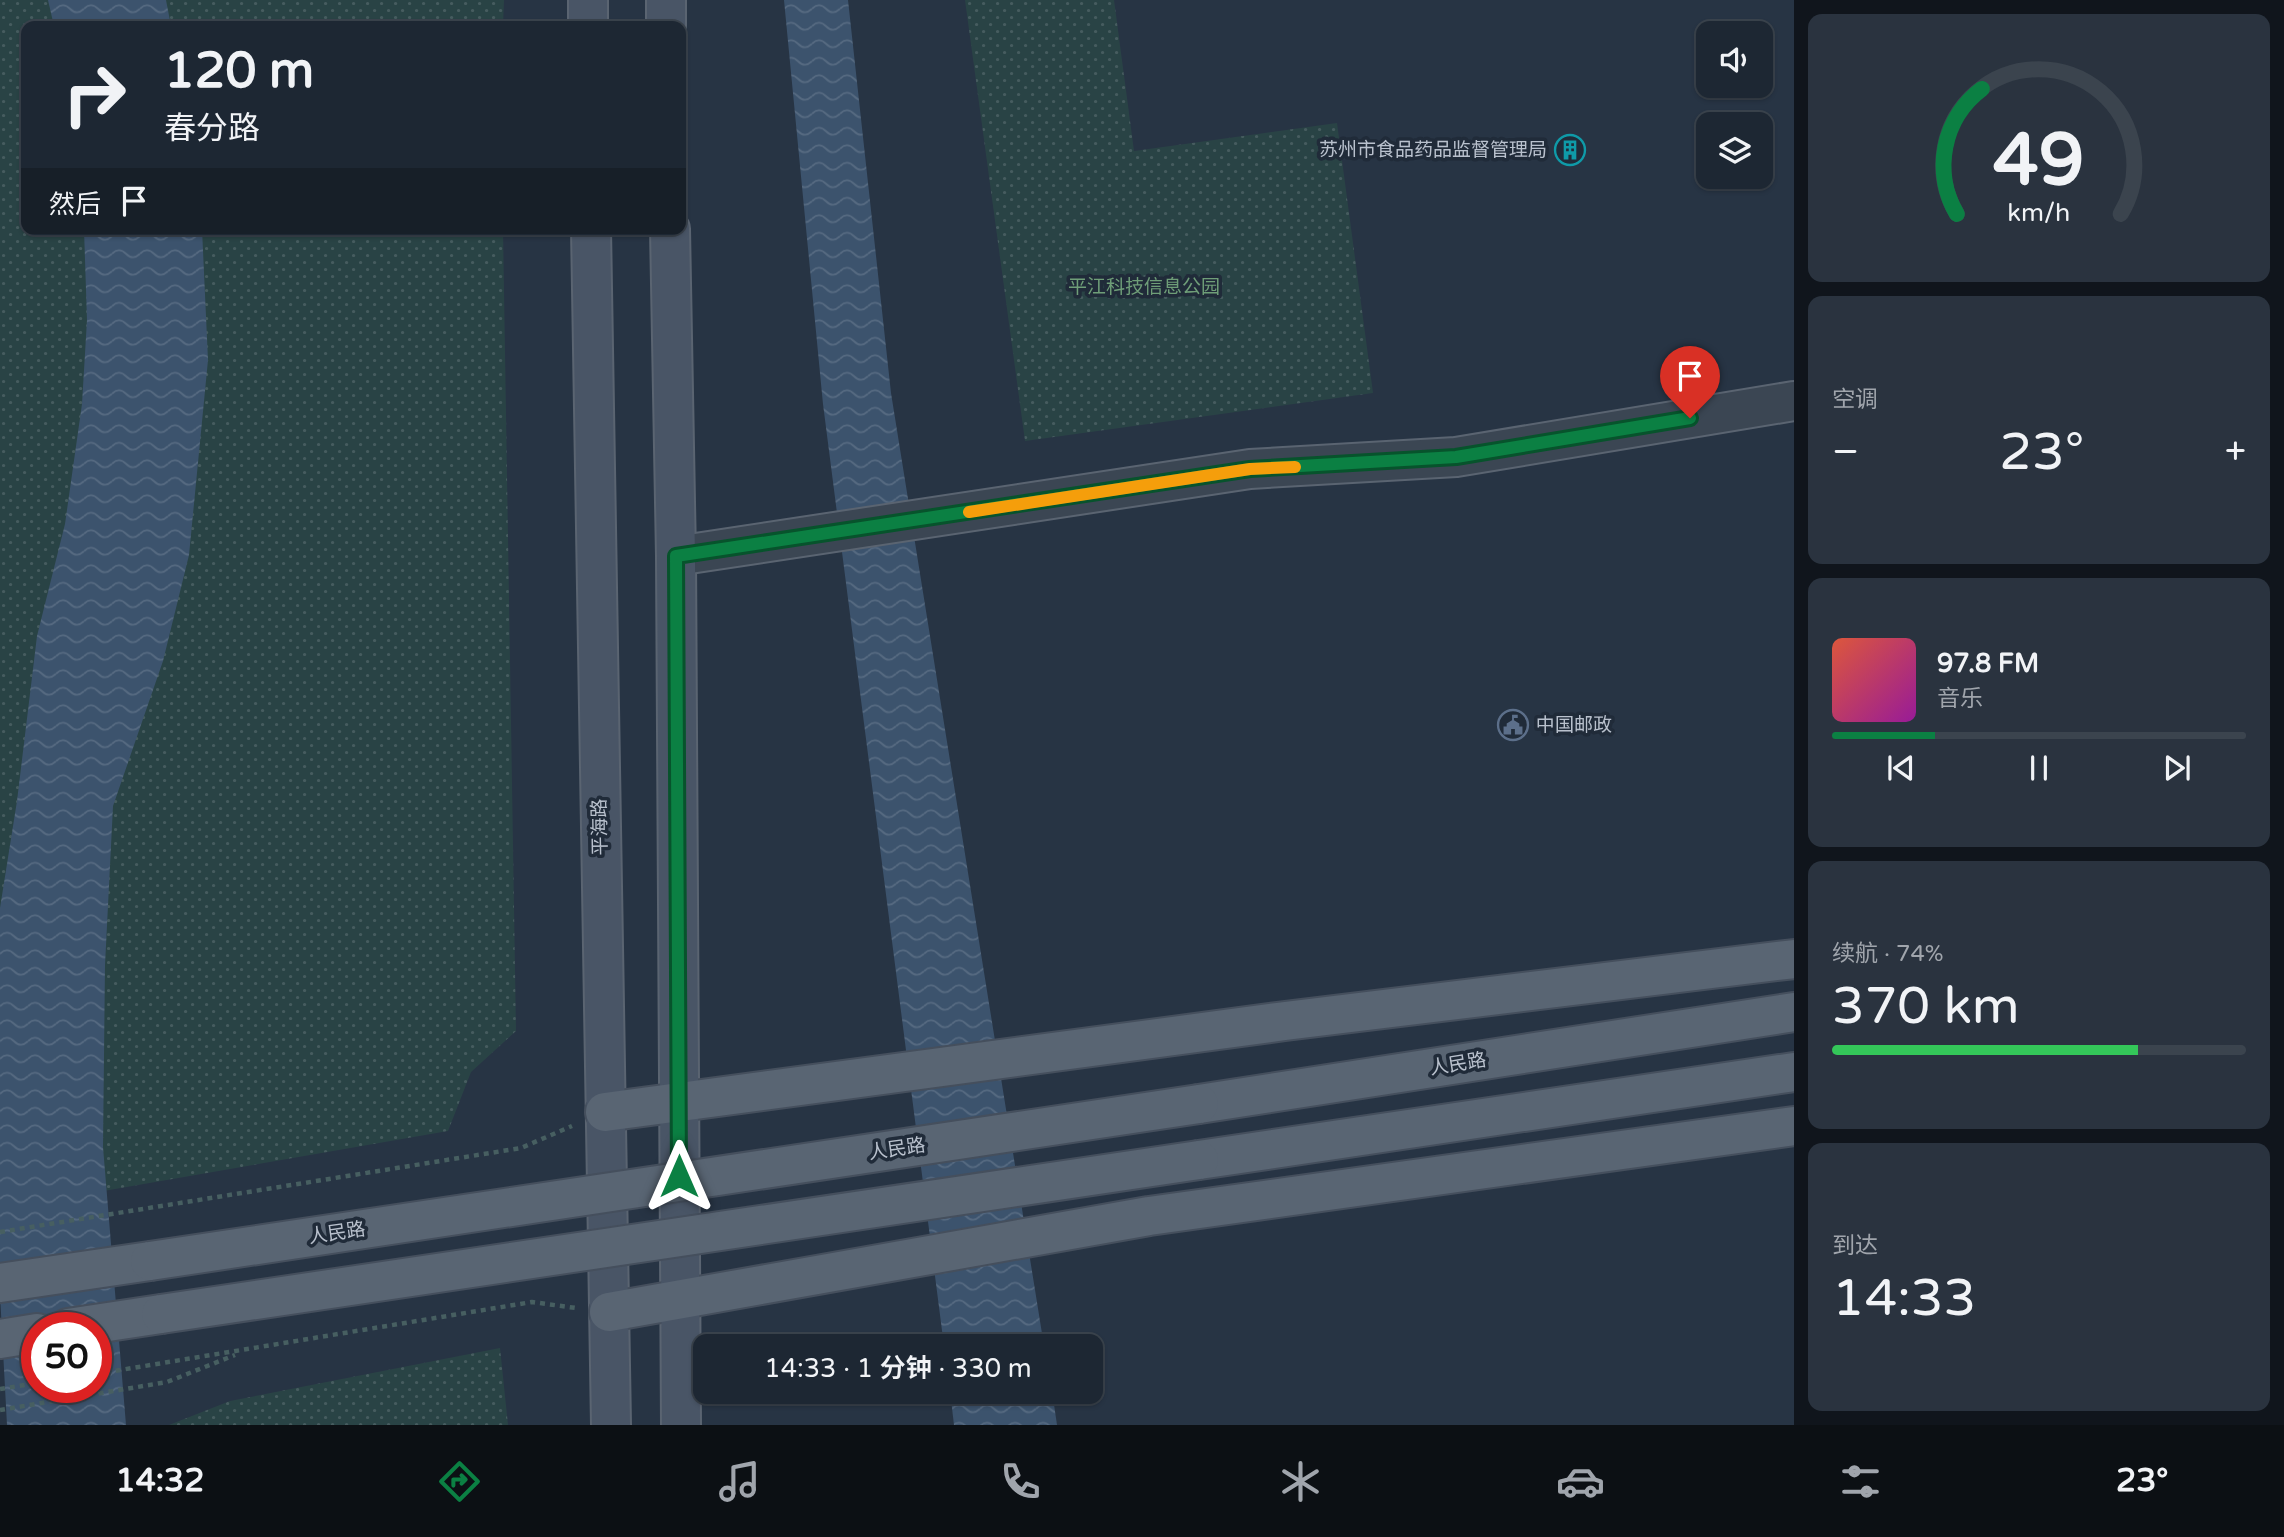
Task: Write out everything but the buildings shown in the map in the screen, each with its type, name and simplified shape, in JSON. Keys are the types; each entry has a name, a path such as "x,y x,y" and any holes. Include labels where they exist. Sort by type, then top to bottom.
{"main road":[{"path":"588,0 588,21"},
{"path":"666,0 666,21"},
{"name":"平海路","path":"591,235 611,1425"},
{"path":"670,235 676,556 681,1425"},
{"path":"605,1112 1285,1021 1794,960"},
{"name":"人民路","path":"0,1283 1794,1012"},
{"path":"112,1321 1794,1072"},
{"path":"609,1312 1149,1216 1794,1126"},
{"path":"0,1339 21,1336"}],"street":[{"path":"676,556 1250,469 1456,457 1794,401"}],"path":[{"path":"0,1232 521,1148 605,1112"},
{"path":"112,1372 532,1303 609,1312"},
{"path":"0,1410 167,1382 246,1351"},
{"path":"0,1389 21,1386"}],"green space":[{"path":"0,0 504,0 503,21 21,21 21,235 503,235 516,1031 471,1072 448,1131 0,1209"},
{"name":"平江科技信息公园","path":"965,0 1114,0 1134,151 1337,123 1373,393 1025,441"},
{"path":"500,1348 508,1425 169,1425 230,1401"}],"water":[{"path":"48,0 166,0 170,21 53,21"},
{"path":"784,0 848,0 891,393 1042,1334 942,1334 823,404"},
{"path":"84,235 202,235 208,360 189,555 163,661 113,806 105,965 103,1147 126,1425 7,1425 0,1294 0,908 17,801 37,636 65,524 82,404 87,320"},
{"path":"952,1404 1054,1404 1057,1425 954,1425"}],"slow traffic":[{"path":"969,512 1250,469 1295,467"}],"place":[{"name":"苏州市食品药品监督管理局","path":"1570,150"},
{"name":"中国邮政","path":"1513,725"}],"route":[{"path":"679,1176 676,556 1250,469 1456,457 1690,418"}]}
